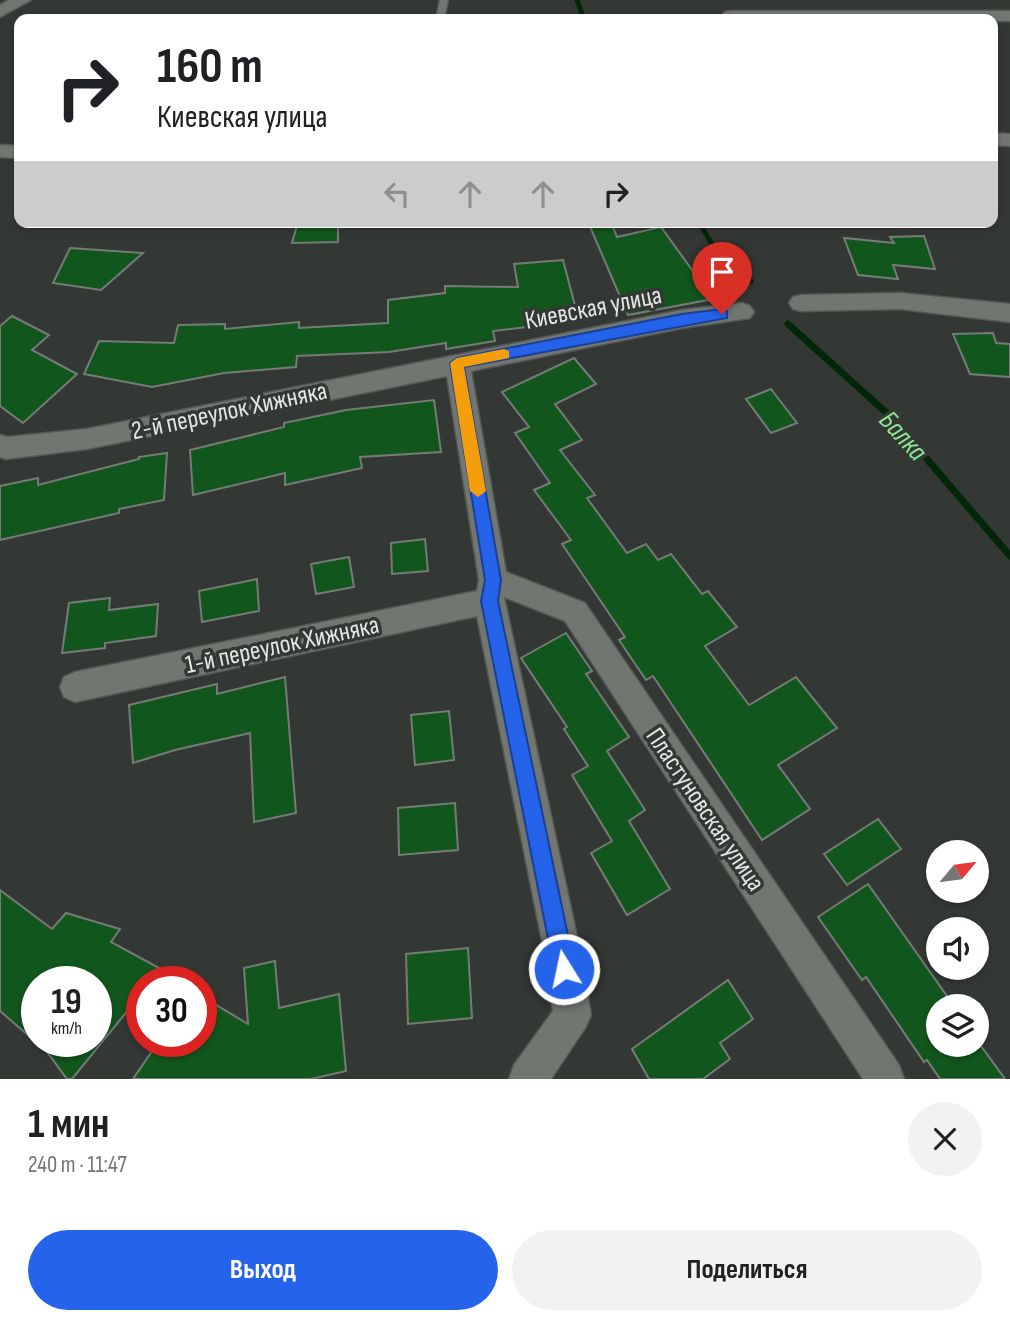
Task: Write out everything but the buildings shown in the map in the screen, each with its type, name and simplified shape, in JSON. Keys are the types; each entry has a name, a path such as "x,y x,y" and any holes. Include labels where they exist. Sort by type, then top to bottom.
{"street":[{"path":"0,12 22,0"},
{"path":"1007,0 1010,10"},
{"path":"801,303 900,301 1010,313"},
{"name":"Киевская улица","path":"457,363 682,319 742,312"},
{"path":"457,363 491,590 561,946 572,1015 528,1079"},
{"name":"2-й переулок Хижняка","path":"0,445 6,448 87,439 457,363"},
{"name":"1-й переулок Хижняка","path":"75,687 491,590"},
{"name":"Пластуновская улица","path":"491,590 575,612 885,1079"}],"waterway":[{"name":"Балка","path":"577,0 582,14"},
{"name":"Балка","path":"702,228 714,248 741,272"},
{"name":"Балка","path":"739,271 750,281"},
{"name":"Балка","path":"788,324 890,416 1010,556"}],"slow traffic":[{"path":"478,491 457,363 504,354"}],"route":[{"path":"564,969 489,601 493,580 457,363 682,319 722,314"}]}
